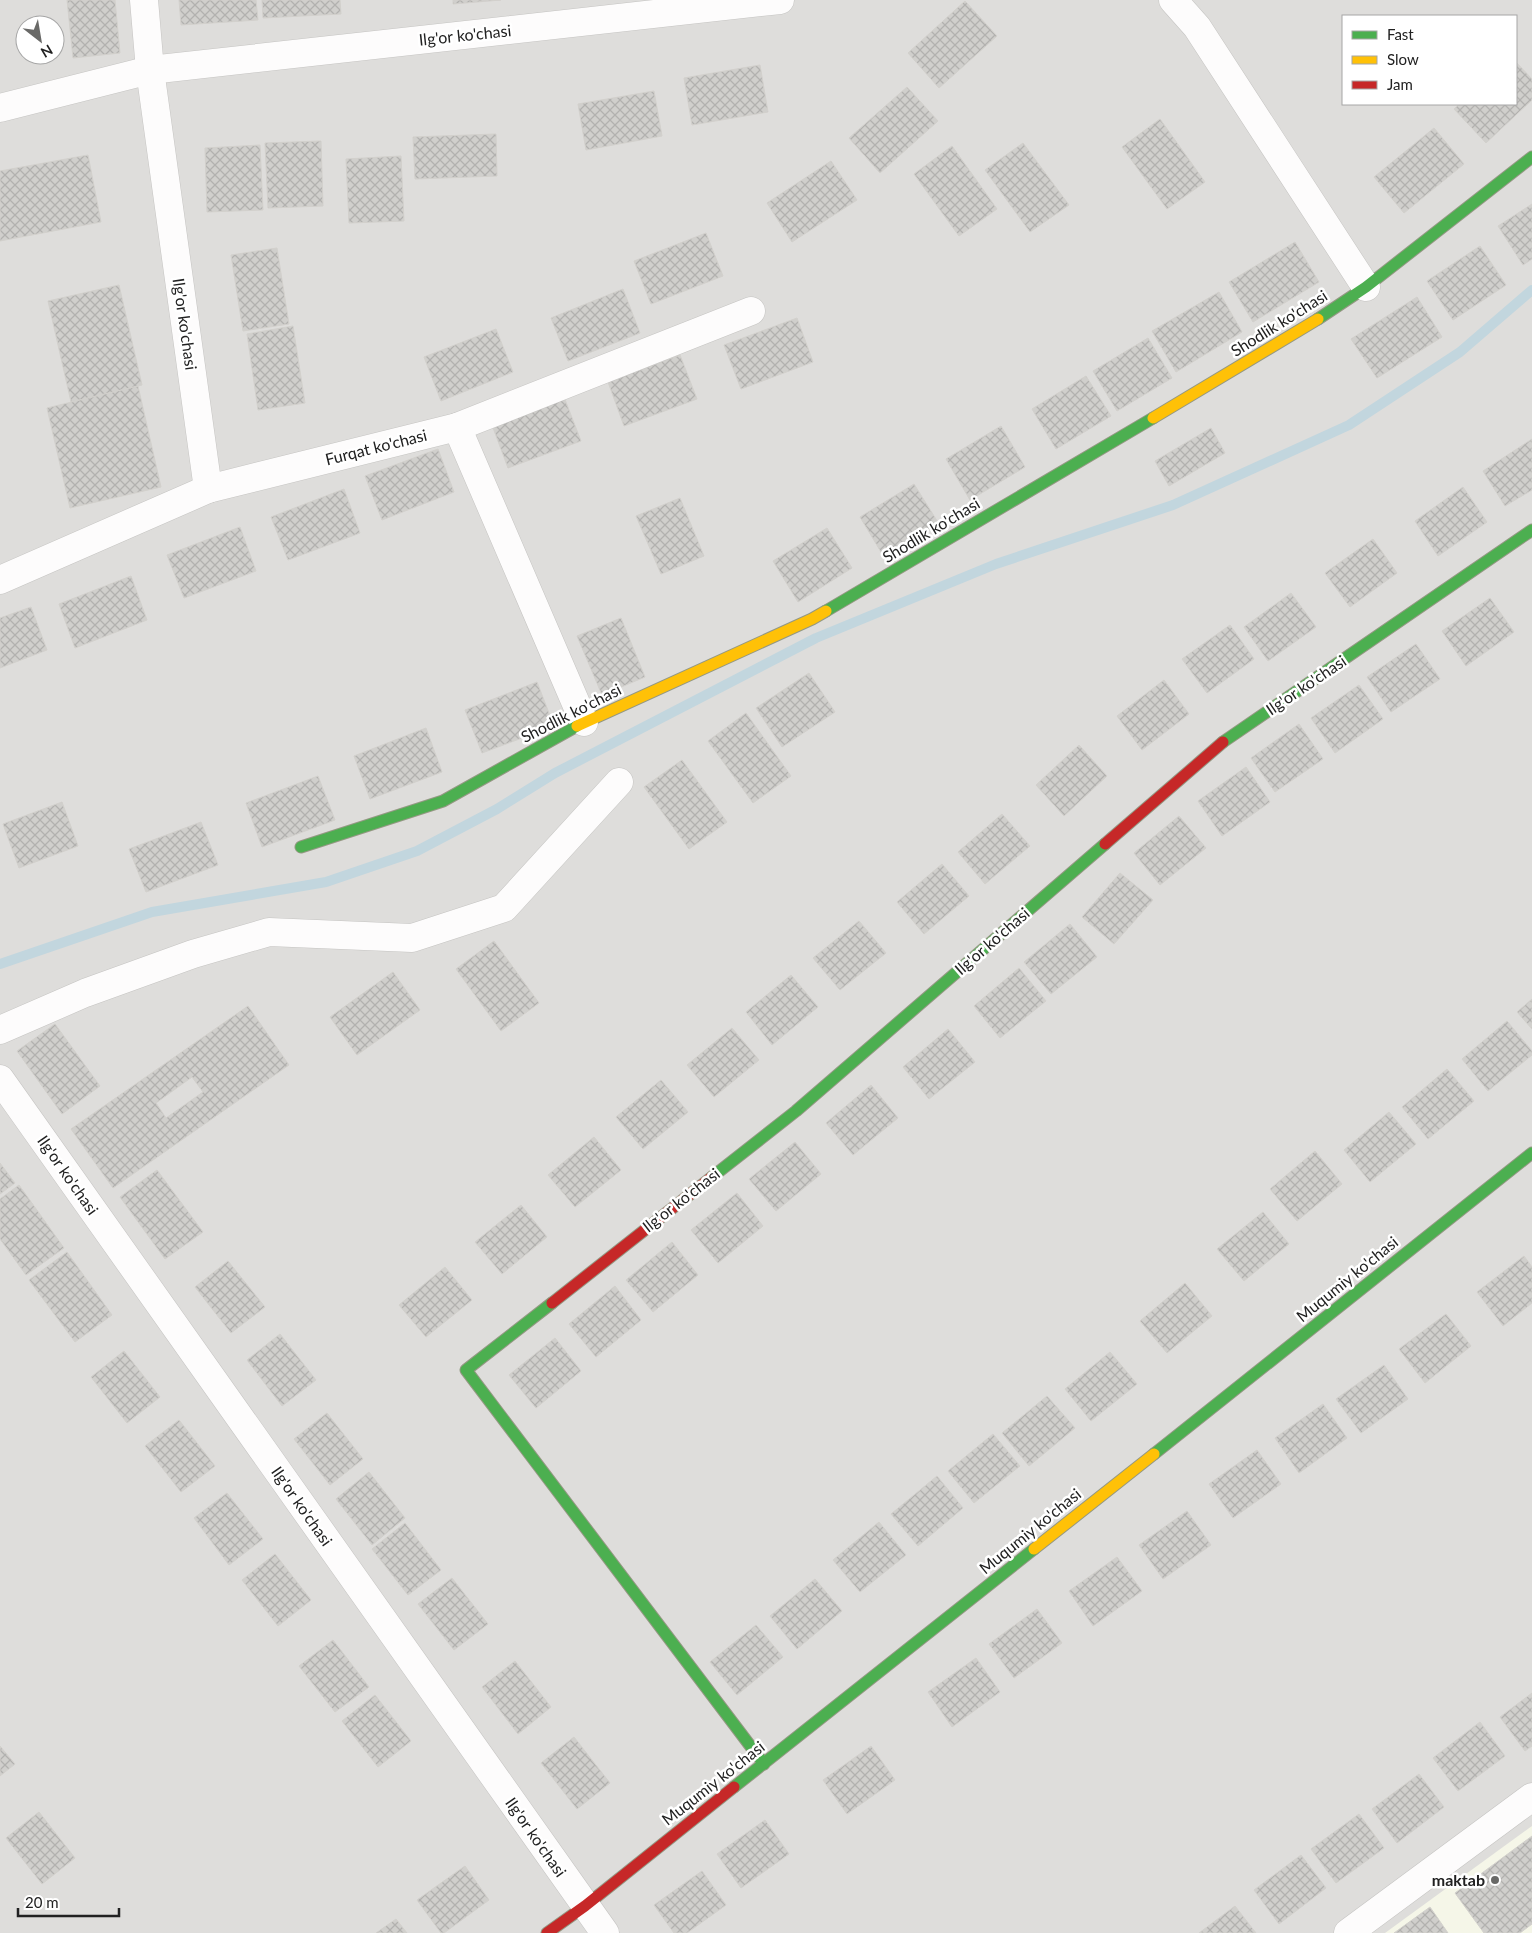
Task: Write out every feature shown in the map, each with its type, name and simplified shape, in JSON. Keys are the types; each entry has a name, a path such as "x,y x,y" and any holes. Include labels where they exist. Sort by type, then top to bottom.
{"street":[{"name":"Ilg'or ko'chasi","path":"144,0 150,70 208,489"},
{"name":"Ilg'or ko'chasi","path":"0,108 150,70 780,0"},
{"path":"1173,0 1197,27 1366,287"},
{"name":"Shodlik ko'chasi","path":"301,847 443,800 584,722 812,619 1298,332 1366,287 1532,157"},
{"name":"Furqat ko'chasi","path":"0,580 208,489 457,427 751,311"},
{"path":"457,427 584,722"},
{"name":"Ilg'or ko'chasi","path":"764,1764 466,1370 796,1111 1221,743 1532,530"},
{"path":"0,1030 103,987 193,954 269,932 412,938 504,908 619,782"},
{"name":"Ilg'or ko'chasi","path":"0,1079 605,1933"},
{"name":"Muqumiy ko'chasi","path":"547,1933 585,1906 1530,1158"},
{"path":"1348,1933 1532,1797"}],"shaded area":[{"path":"0,0 1532,0 1532,1933 0,1933"},
{"name":"maktab","path":"1532,1826 1532,1933 1385,1933"}],"building":[{"path":"67,0 115,0 120,53 73,58"},
{"path":"179,0 256,0 258,20 181,25"},
{"path":"262,0 340,0 341,14 263,18"},
{"path":"453,0 501,0 453,4"},
{"path":"965,1 997,36 939,88 908,53"},
{"path":"1517,63 1532,79 1532,100 1486,143 1454,109 1458,105 1517,105"},
{"path":"760,65 768,112 692,125 684,78"},
{"path":"907,87 938,121 880,173 849,138"},
{"path":"654,91 662,136 586,150 578,104"},
{"path":"1160,119 1205,182 1167,209 1122,147"},
{"path":"1434,128 1464,164 1404,213 1374,177"},
{"path":"496,134 497,176 415,179 413,137"},
{"path":"321,141 323,206 268,208 265,143"},
{"path":"1023,143 1069,205 1030,232 985,170"},
{"path":"260,145 263,210 207,212 205,148"},
{"path":"952,146 997,209 959,236 914,174"},
{"path":"88,155 101,222 0,241 0,171"},
{"path":"401,156 404,221 349,223 346,159"},
{"path":"831,161 857,200 792,242 767,203"},
{"path":"1532,204 1532,259 1523,265 1498,226"},
{"path":"706,233 723,276 651,304 634,261"},
{"path":"1295,242 1319,282 1253,322 1229,282"},
{"path":"1480,246 1506,285 1453,320 1427,281"},
{"path":"277,248 289,324 243,331 231,255"},
{"path":"119,285 142,385 71,402 48,301"},
{"path":"623,289 640,333 568,361 551,318"},
{"path":"1219,292 1242,332 1176,372 1152,331"},
{"path":"1417,297 1442,337 1377,378 1351,339"},
{"path":"797,318 813,362 741,389 724,345"},
{"path":"293,326 305,403 258,410 247,334"},
{"path":"496,329 513,372 441,401 424,357"},
{"path":"1148,338 1172,378 1117,411 1093,371"},
{"path":"680,355 697,399 624,426 608,382"},
{"path":"1086,376 1111,416 1056,449 1032,409"},
{"path":"138,386 161,487 70,508 47,408"},
{"path":"564,397 581,441 508,468 492,425"},
{"path":"1001,426 1025,467 970,500 946,459"},
{"path":"1211,428 1225,453 1169,486 1155,461"},
{"path":"1532,439 1532,490 1505,506 1483,471"},
{"path":"438,449 454,492 382,520 365,476"},
{"path":"914,484 939,524 884,557 860,517"},
{"path":"1463,487 1487,522 1438,556 1415,521"},
{"path":"344,489 360,533 288,560 271,517"},
{"path":"680,498 704,556 661,574 636,516"},
{"path":"240,527 256,571 184,598 167,555"},
{"path":"827,528 852,568 798,602 773,561"},
{"path":"1373,539 1397,573 1350,607 1325,573"},
{"path":"131,576 147,620 75,648 59,604"},
{"path":"1291,593 1316,627 1268,661 1244,627"},
{"path":"1490,598 1514,632 1466,666 1442,631"},
{"path":"31,607 47,650 0,668 0,618"},
{"path":"621,618 645,677 602,695 577,636"},
{"path":"1230,625 1254,659 1207,693 1182,659"},
{"path":"1416,644 1440,679 1391,712 1367,677"},
{"path":"809,673 835,712 782,747 756,708"},
{"path":"1164,680 1189,714 1142,750 1117,716"},
{"path":"537,682 554,726 482,753 465,710"},
{"path":"1359,685 1383,719 1335,753 1311,718"},
{"path":"746,713 791,776 753,803 708,741"},
{"path":"1299,724 1323,759 1275,792 1251,758"},
{"path":"426,728 442,772 370,799 354,756"},
{"path":"1079,745 1107,776 1064,816 1036,785"},
{"path":"682,760 727,822 689,849 644,787"},
{"path":"1246,767 1270,802 1222,836 1198,801"},
{"path":"318,776 335,820 262,847 246,803"},
{"path":"62,802 78,846 19,868 3,824"},
{"path":"1002,814 1030,846 985,884 958,852"},
{"path":"1179,816 1206,848 1160,885 1134,853"},
{"path":"201,822 218,865 146,892 129,849"},
{"path":"942,864 969,896 924,934 897,902"},
{"path":"1120,873 1153,900 1114,944 1082,917"},
{"path":"859,921 886,953 840,990 813,958"},
{"path":"1070,924 1097,957 1051,994 1024,962"},
{"path":"494,941 539,1003 501,1031 456,969"},
{"path":"1019,968 1046,1001 1000,1038 974,1006"},
{"path":"393,972 420,1010 357,1055 330,1017"},
{"path":"791,975 818,1007 772,1045 746,1012"},
{"path":"1532,999 1532,1029 1517,1012"},
{"path":"248,1006 289,1065 113,1188 71,1129","holes":["192,1077 203,1092 166,1118 156,1103"]},
{"path":"1507,1021 1532,1051 1532,1055 1488,1091 1462,1059"},
{"path":"55,1024 100,1086 62,1114 17,1051"},
{"path":"732,1028 759,1060 714,1097 687,1065"},
{"path":"948,1029 975,1062 929,1099 903,1067"},
{"path":"1447,1069 1474,1101 1428,1139 1402,1107"},
{"path":"661,1080 688,1112 643,1149 616,1117"},
{"path":"871,1085 898,1118 853,1155 826,1123"},
{"path":"1389,1112 1416,1144 1370,1182 1344,1150"},
{"path":"594,1137 621,1170 575,1207 548,1175"},
{"path":"795,1142 821,1174 776,1211 749,1179"},
{"path":"1315,1151 1342,1184 1297,1221 1270,1189"},
{"path":"0,1163 15,1183 0,1194"},
{"path":"157,1170 203,1232 165,1259 120,1197"},
{"path":"19,1185 64,1248 26,1275 0,1239 0,1199"},
{"path":"737,1193 763,1226 718,1263 691,1230"},
{"path":"521,1205 547,1237 502,1274 475,1242"},
{"path":"1263,1212 1289,1244 1244,1281 1217,1249"},
{"path":"672,1242 698,1275 653,1312 626,1280"},
{"path":"67,1252 112,1315 75,1342 29,1280"},
{"path":"1524,1256 1532,1267 1532,1303 1503,1326 1477,1292"},
{"path":"228,1261 265,1307 231,1333 195,1287"},
{"path":"445,1267 472,1300 426,1337 399,1305"},
{"path":"1185,1283 1212,1316 1167,1353 1140,1321"},
{"path":"615,1286 641,1320 596,1357 569,1324"},
{"path":"1446,1314 1471,1346 1425,1383 1399,1349"},
{"path":"280,1334 316,1380 282,1406 247,1360"},
{"path":"555,1338 581,1371 536,1408 509,1375"},
{"path":"124,1351 160,1397 127,1423 91,1377"},
{"path":"1110,1352 1137,1384 1091,1421 1065,1389"},
{"path":"1384,1365 1408,1399 1361,1433 1336,1399"},
{"path":"1047,1396 1075,1428 1029,1466 1002,1433"},
{"path":"1323,1404 1347,1438 1299,1473 1275,1438"},
{"path":"327,1413 363,1459 330,1485 294,1439"},
{"path":"179,1420 215,1466 181,1492 145,1446"},
{"path":"993,1434 1020,1466 974,1503 948,1471"},
{"path":"1257,1450 1281,1484 1233,1518 1209,1484"},
{"path":"369,1472 405,1518 372,1545 336,1499"},
{"path":"937,1476 963,1508 918,1546 891,1514"},
{"path":"227,1493 263,1539 229,1565 194,1518"},
{"path":"1187,1511 1211,1545 1163,1579 1139,1545"},
{"path":"879,1522 906,1555 860,1592 833,1560"},
{"path":"405,1523 441,1570 408,1595 372,1549"},
{"path":"275,1554 311,1600 278,1626 242,1580"},
{"path":"1117,1557 1142,1591 1093,1626 1069,1591"},
{"path":"452,1578 488,1624 454,1650 418,1604"},
{"path":"815,1579 842,1611 797,1649 770,1616"},
{"path":"1037,1609 1062,1643 1014,1678 989,1644"},
{"path":"756,1625 783,1657 737,1695 710,1662"},
{"path":"333,1640 369,1687 335,1712 299,1666"},
{"path":"976,1658 1000,1692 952,1727 928,1692"},
{"path":"515,1661 551,1707 518,1734 482,1687"},
{"path":"1532,1693 1532,1746 1525,1751 1500,1717"},
{"path":"375,1695 411,1741 378,1767 342,1721"},
{"path":"1480,1722 1505,1756 1458,1791 1433,1758"},
{"path":"574,1737 610,1783 577,1809 541,1763"},
{"path":"0,1746 15,1764 0,1776"},
{"path":"871,1746 895,1780 847,1814 823,1780"},
{"path":"1419,1774 1444,1807 1397,1843 1372,1809"},
{"path":"39,1812 75,1858 42,1884 6,1838"},
{"path":"1359,1814 1384,1848 1336,1883 1311,1849"},
{"path":"765,1820 789,1854 741,1888 717,1854"},
{"path":"1532,1836 1532,1924 1520,1933 1484,1933 1455,1893"},
{"path":"1301,1855 1326,1888 1279,1924 1254,1890"},
{"path":"465,1866 489,1900 444,1933 441,1933 417,1900"},
{"path":"702,1871 726,1905 687,1933 674,1933 654,1905"},
{"path":"1235,1906 1256,1933 1199,1933"},
{"path":"1430,1907 1448,1933 1394,1933"},
{"path":"396,1919 407,1933 376,1933"}],"waterway":[{"path":"0,964 152,912 326,882 417,851 497,809 555,773 816,638 996,564 1173,505 1349,425 1460,352 1532,290"}],"traffic: fast":[{"path":"1318,319 1366,287 1532,157"},
{"path":"826,611 1153,418"},
{"path":"1223,742 1532,530"},
{"path":"301,847 443,801 577,726"},
{"path":"712,1177 796,1111 1105,844"},
{"path":"1154,1454 1532,1153"},
{"path":"552,1303 466,1370 764,1764"},
{"path":"734,1787 1034,1549"}],"traffic: slow":[{"path":"1153,418 1318,319"},
{"path":"577,726 826,611"},
{"path":"1034,1549 1154,1454"}],"traffic: jam":[{"path":"1105,844 1223,742"},
{"path":"552,1303 712,1177"},
{"path":"547,1933 585,1906 734,1787"}],"place":[{"name":"maktab","path":"1495,1880"}]}
